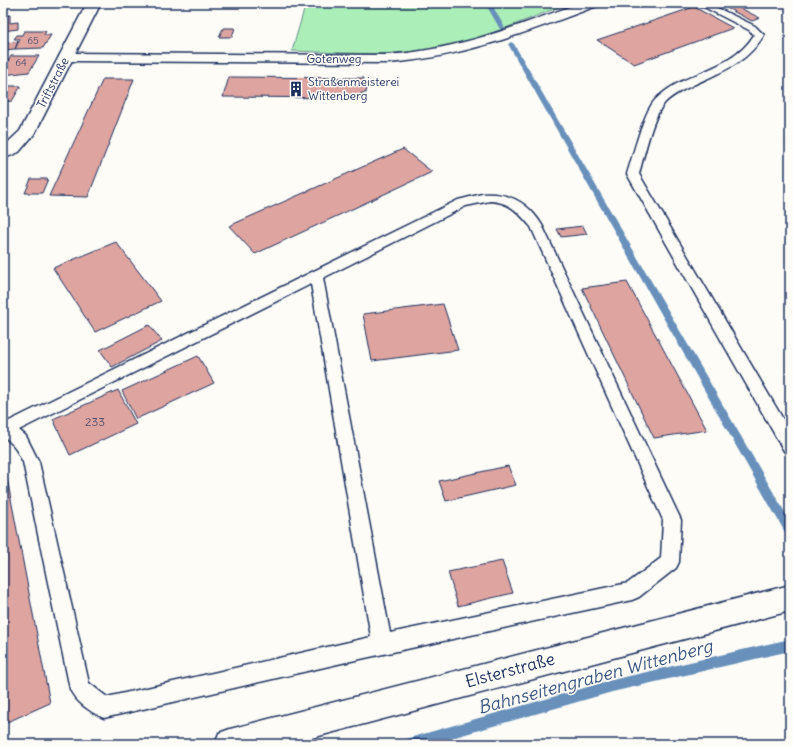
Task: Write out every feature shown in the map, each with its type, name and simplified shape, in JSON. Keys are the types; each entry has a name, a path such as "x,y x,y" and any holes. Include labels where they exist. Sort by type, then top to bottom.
{"street":[{"name":"Triftstraße","path":"3,154 13,148 27,133 94,3"},
{"name":"Gotenweg","path":"66,57 387,59 420,57 450,52 477,45 592,3"},
{"name":"Elsterstraße","path":"230,744 790,598"}],"lane":[{"path":"700,3 752,28 759,35 749,51 732,63 677,90 658,103 633,174 790,446"},
{"path":"474,198 502,199 517,204 536,225 672,520 670,562 632,591 382,644 104,708 80,688 30,462 20,441 5,430 316,276 474,198"},
{"path":"316,276 382,644"}],"green space":[{"path":"306,3 570,3 501,30 465,42 429,50 378,54 292,51"}],"building":[{"path":"717,3 730,3 760,18 752,21"},
{"path":"694,7 733,28 634,64 597,40"},
{"path":"10,15 10,23 18,22 18,29 3,31 3,16"},
{"path":"223,28 235,28 232,37 219,37"},
{"path":"24,31 46,31 44,35 51,35 43,48 15,49 20,39 14,39 17,35 22,35"},
{"path":"18,41 15,49 3,50 3,44"},
{"path":"11,56 39,56 29,72 3,75 3,70"},
{"name":"Straßenmeisterei Wittenberg","path":"229,77 364,78 363,86 367,86 366,93 361,93 361,98 223,97"},
{"path":"103,79 134,79 88,197 49,196"},
{"path":"3,86 21,86 12,101 3,102"},
{"path":"403,149 432,172 255,254 229,226"},
{"path":"31,179 48,179 42,193 25,193"},
{"path":"583,226 587,234 561,237 557,229"},
{"path":"116,242 161,301 95,332 53,268"},
{"path":"627,282 707,430 654,438 582,288"},
{"path":"443,304 458,350 372,361 363,314"},
{"path":"149,325 162,341 112,367 100,350"},
{"path":"198,356 214,383 136,419 122,391"},
{"path":"118,390 136,424 70,455 53,419"},
{"path":"508,466 516,485 446,501 439,481"},
{"path":"7,478 50,703 3,724 3,479"},
{"path":"502,561 513,593 458,606 448,572"}],"waterway":[{"path":"488,3 502,28"},
{"path":"511,44 790,531"},
{"name":"Bahnseitengraben Wittenberg","path":"409,744 612,686 790,645"}],"place":[{"name":"Straßenmeisterei Wittenberg","path":"296,89"}]}
